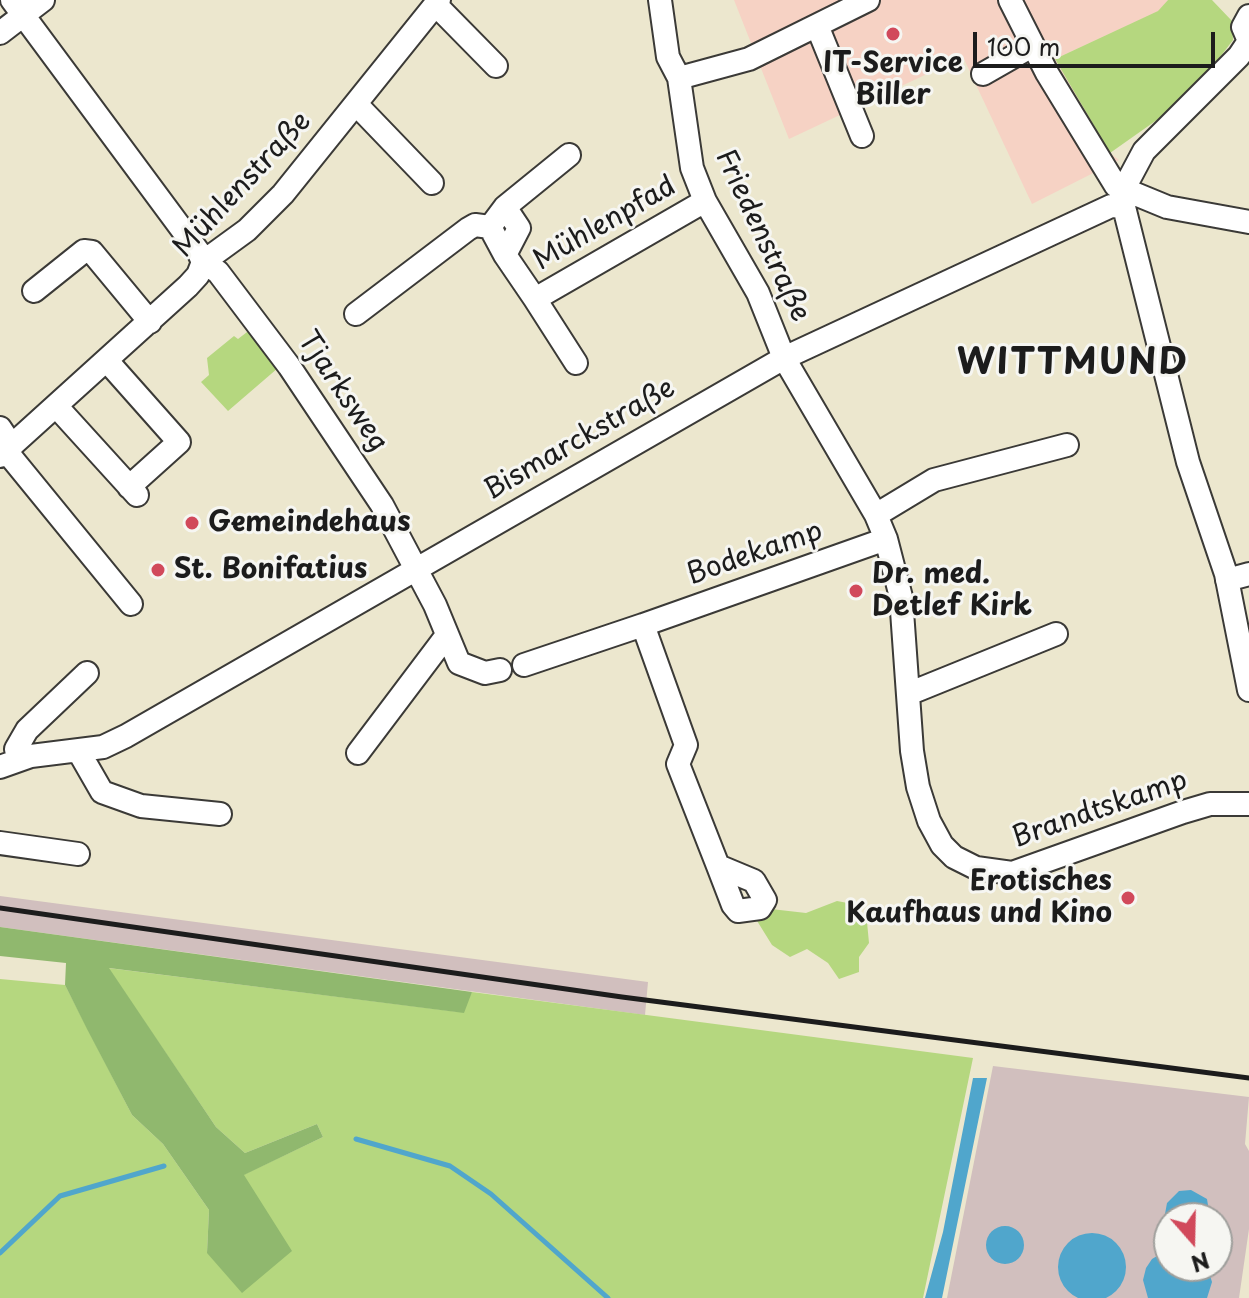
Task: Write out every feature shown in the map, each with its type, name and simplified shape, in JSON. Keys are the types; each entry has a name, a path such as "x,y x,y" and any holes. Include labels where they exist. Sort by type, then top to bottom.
{"street":[{"path":"0,33 18,8 43,0"},
{"name":"Friedenstraße","path":"660,0 668,57 679,78 692,168 705,201 758,293 784,358"},
{"path":"679,78 702,69 749,59 868,0"},
{"path":"1010,0 1032,46 1125,199 1188,462 1238,577 1249,690"},
{"path":"1125,199 1144,151 1230,68 1249,41 1243,27 1249,13 1239,0"},
{"path":"438,2 496,66"},
{"name":"Mühlenstraße","path":"5,445 57,407 108,362 198,275 203,262 247,230 283,194 438,2"},
{"name":"Tjarksweg","path":"18,8 198,251 203,262 218,272 289,366 382,505 416,568 459,663 485,673 500,670"},
{"path":"822,25 862,136"},
{"path":"983,74 1032,46"},
{"path":"356,104 432,183"},
{"path":"356,314 468,229 490,227 505,207 569,155"},
{"path":"1125,199 1249,222"},
{"name":"Bismarckstraße","path":"9,763 79,752 126,736 784,358 1125,199"},
{"name":"Mühlenpfad","path":"535,299 705,201"},
{"name":"Mühlenpfad","path":"505,207 519,228 505,255"},
{"name":"Mühlenpfad","path":"490,227 576,363"},
{"path":"34,291 84,251 92,252 150,322"},
{"name":"Brandtskamp","path":"784,358 876,515 886,539 901,597 914,763 929,821 948,851 976,868 1012,873 1210,804 1249,804"},
{"path":"57,407 133,491 179,442 108,362"},
{"path":"5,445 131,604"},
{"path":"876,515 934,480 1067,445"},
{"name":"Bodekamp","path":"524,665 886,539"},
{"path":"643,625 686,745 678,764 718,866"},
{"path":"908,694 1056,634"},
{"path":"358,753 447,635"},
{"path":"9,763 27,730 87,673"},
{"path":"79,752 102,792 141,806 220,814"},
{"path":"0,843 78,854"}],"shaded area":[{"path":"734,0 1168,0 1159,11 1055,59 1110,153 1119,160 1032,204 963,57 789,139"},
{"path":"0,896 648,982 645,1015 0,927"},
{"path":"993,1066 1249,1097 1245,1144 1249,1151 1249,1229 1239,1298 947,1298"}],"green space":[{"path":"1168,0 1212,0 1232,21 1233,40 1201,82 1171,110 1110,153 1055,59 1158,11"},
{"path":"251,329 278,368 228,411 201,382 209,375 207,358 234,336 238,339"},
{"path":"837,901 853,904 867,922 869,943 859,957 859,972 839,979 828,963 807,949 790,957 772,945 754,916 771,909 806,913"},
{"path":"0,927 472,992 464,1013 109,968 216,1127 245,1153 317,1124 323,1137 244,1175 292,1251 242,1293 207,1253 209,1210 163,1144 132,1115 65,985 66,963 0,956"},
{"path":"108,968 459,1012 472,992 973,1058 923,1298 0,1298 0,979 65,985 132,1115 163,1144 209,1210 207,1253 243,1175 323,1137 317,1124 245,1153 216,1127"}],"water":[{"path":"973,1078 987,1078 942,1298 925,1298 943,1232"},
{"path":"1191,1190 1207,1202 1168,1202 1179,1191"},
{"path":"1005,1226 1019,1231 1024,1245 1019,1259 1005,1264 991,1259 986,1245 991,1231"},
{"path":"1085,1233 1099,1233 1111,1238 1121,1248 1126,1267 1121,1286 1111,1296 1099,1301 1085,1301 1073,1296 1063,1286 1058,1274 1058,1260 1063,1248 1073,1238"},
{"path":"1152,1259 1153,1282 1212,1282 1207,1298 1148,1298 1143,1280"}],"waterway":[{"path":"356,1139 450,1166 491,1194 608,1298"},
{"path":"0,1253 60,1196 164,1166"}],"railway":[{"path":"0,908 622,997 1249,1078"}],"place":[{"name":"IT-Service Biller","path":"893,34"},
{"name":"Gemeindehaus","path":"192,523"},
{"name":"St. Bonifatius","path":"158,570"},
{"name":"Dr. med. Detlef Kirk","path":"856,591"},
{"name":"Erotisches Kaufhaus und Kino","path":"1128,898"}],"district":[{"name":"WITTMUND","path":"1073,364"}]}
